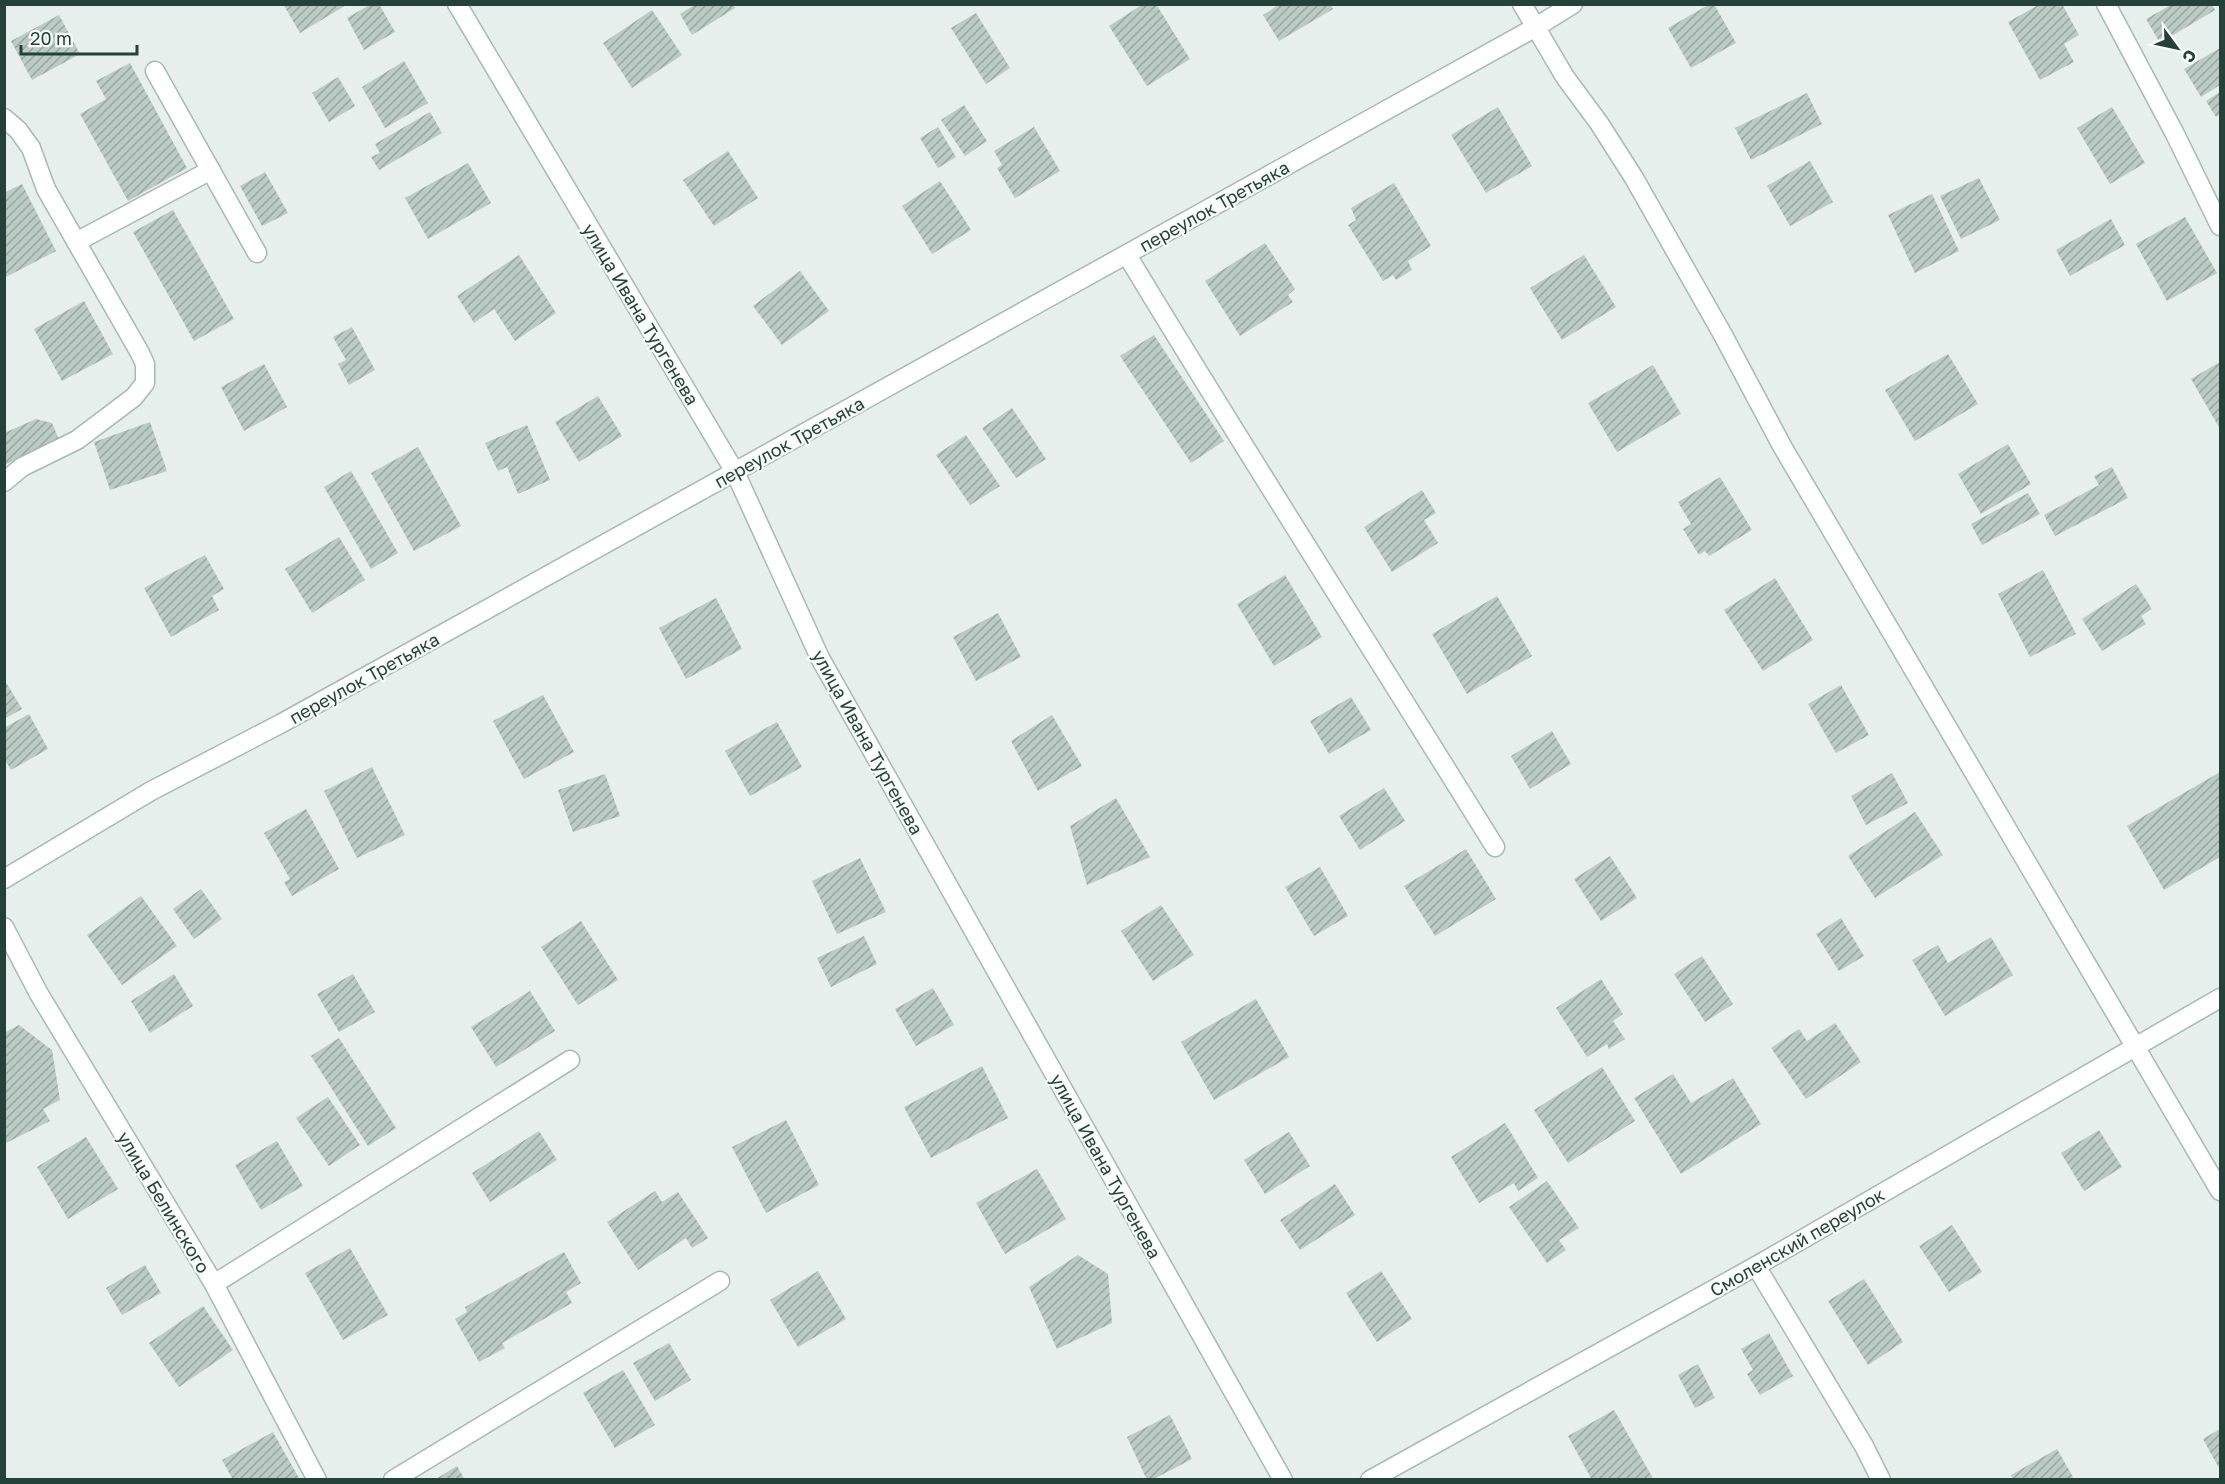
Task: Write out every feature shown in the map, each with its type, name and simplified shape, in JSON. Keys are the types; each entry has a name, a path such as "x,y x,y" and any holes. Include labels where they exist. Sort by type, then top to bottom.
{"street":[{"name":"улица Ивана Тургенева","path":"457,4 735,472 820,658 1283,1479"},
{"path":"1522,4 1565,77 1599,123 1634,177 1723,335 1782,446 2220,1191"},
{"name":"переулок Третьяка","path":"4,879 151,791 282,723 1127,255 1574,4"},
{"path":"2106,4 2175,134 2220,226"},
{"path":"156,71 257,253"},
{"path":"4,118 18,130 31,148 46,189 140,353 145,364 146,383 128,402 77,440 22,467 4,482"},
{"path":"76,242 211,170"},
{"path":"1127,255 1223,415 1345,604 1495,847"},
{"name":"улица Белинского","path":"4,927 39,994 214,1284 317,1479"},
{"name":"Смоленский переулок","path":"1370,1479 1756,1266 2220,998"},
{"path":"214,1284 570,1060"},
{"path":"1756,1266 1864,1446 1881,1479"},
{"path":"393,1479 720,1281"}],"building":[{"path":"283,4 348,4 300,33"},
{"path":"371,4 379,4 395,32 364,50 347,18"},
{"path":"696,4 733,4 735,8 692,35 680,14"},
{"path":"1143,4 1156,4 1190,59 1147,86 1109,26"},
{"path":"1280,4 1330,4 1333,9 1279,41 1263,15"},
{"path":"1710,4 1714,4 1736,43 1691,68 1668,28"},
{"path":"2040,4 2062,4 2079,35 2064,44 2074,62 2040,80 2008,22"},
{"path":"2171,5 2212,5 2215,10 2160,43 2146,19"},
{"path":"652,10 682,55 632,88 603,43"},
{"path":"976,13 1010,68 986,84 951,28"},
{"path":"59,15 80,54 32,80 11,41"},
{"path":"2220,48 2220,85 2201,97 2184,69"},
{"path":"404,61 428,103 385,128 362,87"},
{"path":"130,63 187,168 128,201 80,114 106,99 96,81"},
{"path":"338,77 355,106 329,122 312,93"},
{"path":"2220,92 2220,114 2216,117 2206,101"},
{"path":"1807,93 1822,124 1751,160 1735,128"},
{"path":"964,105 987,141 965,156 941,120"},
{"path":"1498,107 1532,166 1486,193 1451,135"},
{"path":"2112,107 2145,163 2110,184 2077,128"},
{"path":"430,112 442,133 379,170 371,157 380,153 375,144"},
{"path":"938,127 956,157 938,168 920,138"},
{"path":"1034,127 1060,171 1015,198 997,168 1002,165 994,151"},
{"path":"728,151 758,198 714,226 683,180"},
{"path":"1810,161 1833,202 1790,226 1767,186"},
{"path":"468,163 491,203 428,239 405,198"},
{"path":"265,172 288,213 262,226 240,186"},
{"path":"1979,178 2000,220 1961,239 1940,196"},
{"path":"940,181 971,230 932,254 902,206"},
{"path":"1394,183 1431,246 1408,261 1412,270 1396,280 1393,275 1383,281 1348,225 1356,220 1351,208"},
{"path":"22,184 56,251 4,278 4,193"},
{"path":"1932,194 1959,251 1915,273 1888,215"},
{"path":"173,210 234,319 194,341 133,232"},
{"path":"2185,217 2217,273 2167,301 2136,244"},
{"path":"2111,219 2125,245 2070,276 2056,250"},
{"path":"1265,243 1295,289 1288,295 1293,302 1240,336 1205,281"},
{"path":"519,255 556,313 515,341 494,309 474,323 457,296"},
{"path":"1584,255 1616,307 1562,340 1530,288"},
{"path":"800,271 829,311 782,345 753,306"},
{"path":"84,301 113,354 62,381 34,329"},
{"path":"352,327 375,370 349,385 338,364 346,360 333,337"},
{"path":"1154,335 1224,441 1191,463 1120,356"},
{"path":"1948,354 1978,404 1915,441 1885,390"},
{"path":"2220,362 2220,429 2191,379"},
{"path":"264,364 287,407 244,431 221,387"},
{"path":"1653,365 1681,414 1617,452 1588,403"},
{"path":"598,396 622,436 579,462 555,422"},
{"path":"1012,408 1046,459 1016,478 982,428"},
{"path":"36,419 52,423 60,442 4,465 4,433"},
{"path":"150,422 167,471 110,490 94,442"},
{"path":"527,425 550,480 518,494 507,467 498,471 485,443"},
{"path":"966,435 1000,486 970,505 936,455"},
{"path":"2008,444 2031,484 1981,514 1958,474"},
{"path":"418,447 461,526 414,551 371,473"},
{"path":"2112,467 2128,498 2055,536 2044,515 2099,485 2094,476"},
{"path":"351,471 398,553 371,569 324,487"},
{"path":"1720,477 1752,530 1709,556 1705,551 1699,555 1683,529 1691,524 1678,502"},
{"path":"1422,490 1436,513 1424,520 1438,543 1392,572 1364,527"},
{"path":"2028,493 2040,514 1982,545 1971,524"},
{"path":"339,537 365,580 312,613 285,569"},
{"path":"205,555 224,589 212,596 219,610 171,637 144,588"},
{"path":"2043,570 2076,634 2030,657 1998,594"},
{"path":"1285,575 1322,637 1274,666 1237,604"},
{"path":"1775,578 1813,640 1763,671 1724,610"},
{"path":"2136,584 2152,609 2141,616 2146,624 2102,651 2082,619"},
{"path":"1497,596 1532,656 1467,694 1432,634"},
{"path":"716,598 742,649 686,679 659,628"},
{"path":"998,613 1021,657 976,681 953,637"},
{"path":"4,679 22,709 4,719"},
{"path":"1841,685 1869,735 1836,753 1808,704"},
{"path":"543,695 574,752 524,779 493,721"},
{"path":"1351,697 1371,730 1329,754 1310,721"},
{"path":"29,714 48,749 11,770 4,758 4,728"},
{"path":"1052,715 1082,766 1038,791 1011,741"},
{"path":"777,722 802,767 750,796 725,751"},
{"path":"1552,731 1571,764 1530,789 1511,756"},
{"path":"372,767 405,835 357,858 324,791"},
{"path":"2220,772 2220,857 2164,890 2127,826"},
{"path":"1892,773 1908,803 1866,825 1851,796"},
{"path":"605,774 620,816 573,832 558,790"},
{"path":"1384,788 1405,821 1360,850 1339,816"},
{"path":"1116,798 1150,857 1087,885 1070,826"},
{"path":"306,809 339,869 292,896 284,882 290,879 264,833"},
{"path":"1915,812 1943,855 1875,898 1848,856"},
{"path":"1466,849 1496,899 1435,936 1404,886"},
{"path":"1610,856 1637,898 1601,921 1574,879"},
{"path":"860,858 886,912 837,934 812,881"},
{"path":"1320,867 1348,916 1314,936 1285,887"},
{"path":"201,889 222,919 194,939 173,909"},
{"path":"141,896 177,946 122,985 87,935"},
{"path":"1161,905 1194,955 1153,981 1121,931"},
{"path":"1841,918 1864,956 1839,971 1816,934"},
{"path":"581,921 618,980 578,1005 541,947"},
{"path":"864,936 877,964 831,987 817,958"},
{"path":"1991,937 2013,975 1945,1016 1912,960 1938,945 1948,963"},
{"path":"1702,956 1733,1004 1705,1022 1674,974"},
{"path":"174,974 193,1006 150,1033 131,1001"},
{"path":"353,974 375,1012 339,1032 317,994"},
{"path":"1601,979 1623,1014 1613,1021 1625,1039 1609,1049 1607,1044 1587,1057 1556,1008"},
{"path":"933,988 954,1025 916,1046 895,1009"},
{"path":"530,991 555,1031 496,1067 471,1027"},
{"path":"1256,999 1289,1057 1214,1100 1181,1042"},
{"path":"1835,1023 1861,1062 1806,1099 1771,1048 1799,1029 1807,1041"},
{"path":"19,1025 52,1050 60,1100 43,1109 50,1121 4,1144 4,1033"},
{"path":"339,1038 396,1128 368,1146 311,1056"},
{"path":"982,1066 1008,1118 931,1158 904,1107"},
{"path":"1602,1067 1635,1121 1568,1163 1534,1110"},
{"path":"1673,1074 1691,1103 1733,1078 1761,1124 1681,1174 1634,1098"},
{"path":"328,1097 360,1145 329,1166 296,1118"},
{"path":"786,1120 819,1185 766,1213 732,1147"},
{"path":"1505,1123 1538,1178 1518,1191 1514,1183 1479,1203 1451,1157"},
{"path":"2099,1130 2122,1167 2084,1191 2061,1153"},
{"path":"539,1131 557,1160 490,1202 472,1173"},
{"path":"1289,1132 1310,1166 1265,1194 1244,1160"},
{"path":"86,1137 118,1189 68,1219 37,1167"},
{"path":"277,1141 303,1186 261,1210 235,1165"},
{"path":"1037,1169 1066,1219 1005,1254 976,1203"},
{"path":"1547,1181 1579,1228 1559,1240 1566,1250 1547,1263 1509,1207"},
{"path":"1335,1184 1355,1215 1300,1250 1280,1220"},
{"path":"655,1191 662,1202 678,1192 708,1238 692,1248 686,1238 638,1270 607,1222"},
{"path":"1952,1225 1982,1272 1949,1292 1919,1246"},
{"path":"350,1248 388,1315 343,1340 305,1273"},
{"path":"564,1252 581,1283 566,1292 572,1303 502,1343 505,1348 479,1362 455,1319 467,1312 465,1307"},
{"path":"1078,1255 1108,1274 1112,1323 1057,1349 1029,1287"},
{"path":"145,1265 161,1293 122,1315 106,1288"},
{"path":"818,1271 846,1319 798,1347 770,1300"},
{"path":"1381,1271 1412,1319 1377,1342 1346,1293"},
{"path":"1864,1279 1903,1342 1868,1365 1828,1301"},
{"path":"203,1306 233,1350 179,1387 149,1343"},
{"path":"1769,1333 1793,1376 1760,1395 1747,1374 1753,1370 1741,1349"},
{"path":"669,1343 691,1380 655,1401 633,1363"},
{"path":"1698,1364 1715,1398 1695,1408 1678,1375"},
{"path":"623,1370 655,1425 615,1448 583,1393"},
{"path":"1614,1410 1654,1480 1592,1480 1568,1436"},
{"path":"1170,1415 1192,1459 1152,1480 1147,1480 1127,1437"},
{"path":"2220,1429 2220,1470 2203,1439"},
{"path":"273,1432 300,1480 233,1480 222,1460"},
{"path":"2057,1449 2073,1477 2069,1480 2013,1480 2011,1475"},
{"path":"457,1466 465,1480 434,1480"}]}
